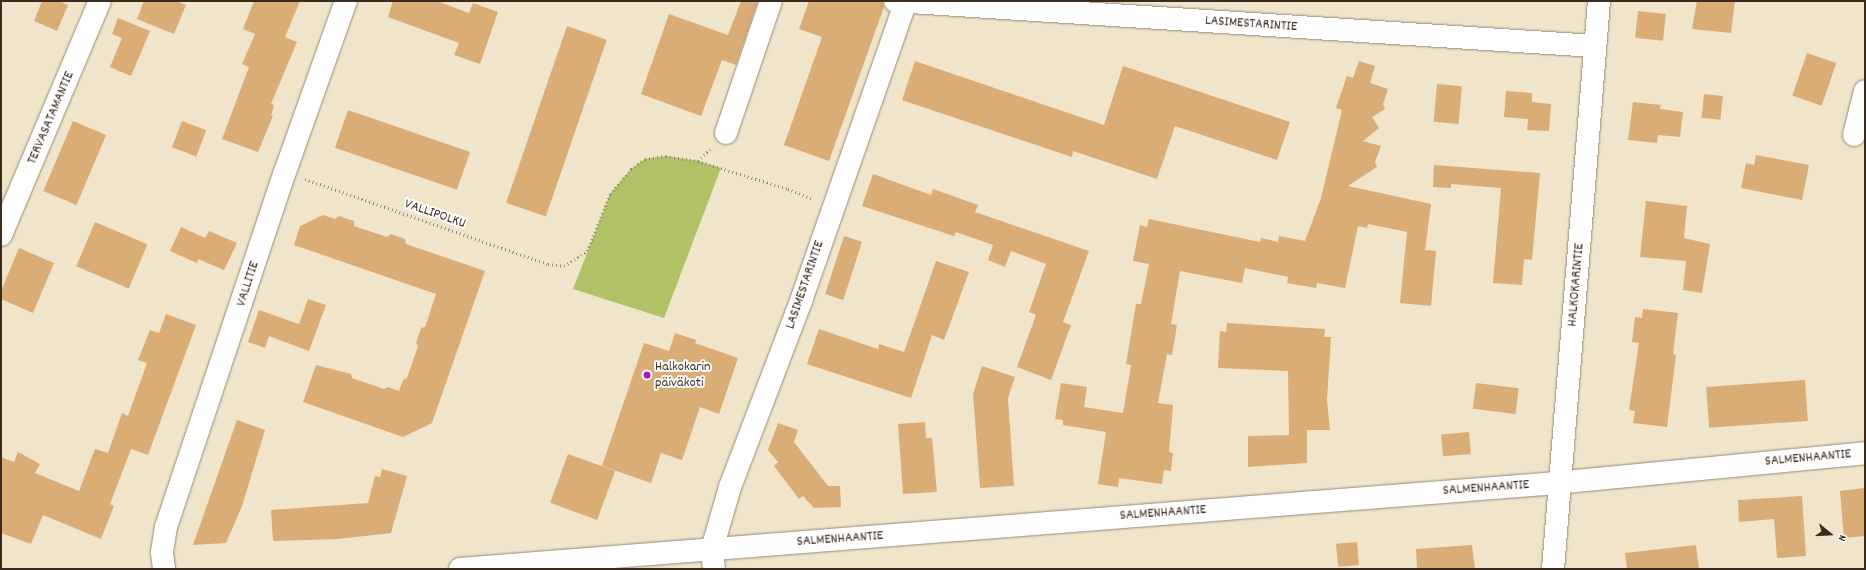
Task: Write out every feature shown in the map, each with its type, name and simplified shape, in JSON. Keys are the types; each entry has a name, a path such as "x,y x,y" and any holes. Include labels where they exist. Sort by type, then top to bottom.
{"street":[{"name":"TERVASATAMANTIE","path":"1,235 100,1"},
{"name":"VALLITIE","path":"164,569 162,552 166,527 285,172 346,1"},
{"path":"726,133 771,1"},
{"name":"LASIMESTARINTIE","path":"713,559 730,487 802,298 902,1 1596,46"},
{"name":"HALKOKARINTIE","path":"1553,569 1599,1"},
{"path":"1854,135 1865,91"},
{"name":"SALMENHAANTIE","path":"460,569 713,559 1545,484 1560,480 1865,453"}],"path":[{"name":"VALLIPOLKU","path":"300,178 548,264 564,266 587,251 610,194 631,169 645,158 666,156 698,161 788,189 817,201"}],"green space":[{"path":"666,156 698,161 721,168 664,318 573,289 610,194 631,169 645,159"}],"building":[{"path":"42,1 59,1 68,5 57,31 34,21"},
{"path":"144,1 176,1 186,5 174,34 137,19"},
{"path":"254,1 300,1 285,37 297,42 271,104 274,105 271,116 273,116 258,152 222,139 249,67 242,64 255,34 243,29"},
{"path":"393,1 437,1 469,13 473,3 498,12 480,64 454,55 459,43 388,17"},
{"path":"741,1 758,1 736,65 722,60 701,116 641,94 669,14 728,35"},
{"path":"809,1 883,1 884,7 829,161 784,145 822,37 799,29"},
{"path":"1697,1 1735,1 1731,33 1692,29"},
{"path":"1638,11 1666,14 1663,41 1635,38"},
{"path":"118,18 150,31 131,76 110,67 122,38 112,34"},
{"path":"567,26 607,40 546,216 506,203"},
{"path":"1807,53 1836,63 1822,106 1792,96"},
{"path":"915,61 1104,125 1123,66 1290,122 1277,160 1175,126 1157,179 1073,151 1072,157 902,100"},
{"path":"1359,61 1375,66 1370,83 1388,89 1383,104 1385,109 1372,117 1379,128 1363,141 1381,146 1375,162 1377,167 1348,186 1431,204 1425,250 1436,251 1431,306 1400,303 1407,232 1368,224 1367,228 1358,226 1345,288 1317,283 1316,288 1287,283 1288,277 1245,268 1242,283 1180,271 1171,324 1177,325 1172,355 1167,354 1158,403 1173,405 1169,452 1173,453 1171,471 1164,470 1162,484 1119,478 1118,487 1098,484 1106,432 1063,425 1063,420 1055,419 1061,383 1087,387 1084,407 1123,413 1131,365 1126,364 1136,304 1141,304 1149,264 1133,261 1140,225 1147,227 1149,219 1260,242 1261,238 1278,242 1279,236 1305,241 1321,198 1342,110 1336,108 1347,76 1353,78"},
{"path":"1437,84 1462,86 1459,124 1434,122"},
{"path":"1506,91 1532,93 1532,102 1551,104 1549,131 1527,130 1528,119 1504,117"},
{"path":"1704,94 1723,96 1720,120 1701,118"},
{"path":"1633,102 1661,105 1660,109 1683,112 1680,137 1658,135 1657,143 1628,140"},
{"path":"348,110 470,152 457,190 335,148"},
{"path":"73,121 106,135 76,205 43,191"},
{"path":"182,121 206,130 196,156 172,147"},
{"path":"1756,155 1809,165 1802,200 1741,188 1746,163 1754,165"},
{"path":"1434,165 1540,173 1532,260 1524,259 1522,285 1493,283 1501,188 1451,184 1451,188 1433,187"},
{"path":"873,174 931,195 933,189 978,205 975,212 1089,251 1063,322 1071,325 1051,380 1017,367 1036,315 1029,312 1046,264 1011,251 1005,267 988,260 993,245 956,232 954,236 862,206"},
{"path":"1646,201 1687,206 1684,238 1710,244 1702,293 1683,290 1686,261 1640,257"},
{"path":"323,215 335,219 339,216 354,221 354,226 387,237 391,234 405,239 406,244 485,271 432,423 403,437 303,402 316,365 351,374 352,378 384,389 388,387 399,391 403,380 407,378 418,346 416,343 421,328 425,327 436,294 294,245 300,226"},
{"path":"95,222 147,244 129,288 76,266"},
{"path":"181,227 205,238 209,231 237,243 224,270 198,259 197,263 170,251"},
{"path":"844,236 862,242 843,300 825,294"},
{"path":"19,248 54,263 33,313 1,299 1,291"},
{"path":"936,261 969,272 944,340 932,335 911,398 807,364 819,329 878,349 879,344 904,352"},
{"path":"308,299 326,305 309,351 269,336 265,348 248,342 259,310 299,324"},
{"path":"1643,309 1678,313 1673,354 1676,355 1667,427 1633,423 1635,411 1629,410 1639,343 1632,342 1635,317 1642,318"},
{"path":"166,314 196,325 148,455 131,449 110,504 114,506 101,539 43,515 31,544 1,533 1,457 14,462 18,452 40,464 35,473 79,491 95,449 108,453 122,413 128,416 147,363 138,360 150,330 159,333"},
{"path":"1227,323 1325,329 1324,337 1331,337 1327,400 1330,430 1307,430 1307,463 1248,467 1248,436 1289,435 1288,371 1218,368 1220,331 1226,332"},
{"path":"675,333 696,340 695,343 738,358 719,414 700,407 682,460 661,453 651,483 602,466 644,343 669,351"},
{"path":"982,366 1015,377 1008,398 1014,486 980,488 973,394"},
{"path":"1805,380 1808,421 1709,428 1706,387"},
{"path":"1476,383 1519,388 1516,414 1473,409"},
{"path":"237,420 265,430 242,506 226,543 193,545"},
{"path":"925,422 926,438 932,438 937,492 903,494 898,424"},
{"path":"778,423 798,430 794,442 828,486 840,486 841,507 814,508 803,496 799,499 774,466 778,462 768,450"},
{"path":"1469,432 1471,454 1443,456 1441,434"},
{"path":"568,454 615,471 597,520 550,503"},
{"path":"382,469 407,476 391,533 338,539 273,541 271,510 368,503 375,476 380,477"},
{"path":"1865,488 1865,536 1844,538 1840,491"},
{"path":"1802,496 1806,556 1777,558 1774,519 1739,522 1738,500"},
{"path":"1357,542 1359,565 1338,567 1336,544"},
{"path":"1472,545 1475,569 1417,569 1416,549"},
{"path":"1696,545 1699,569 1627,569 1625,553"}],"place":[{"name":"Halkokarin päiväkoti","path":"647,375"}]}
